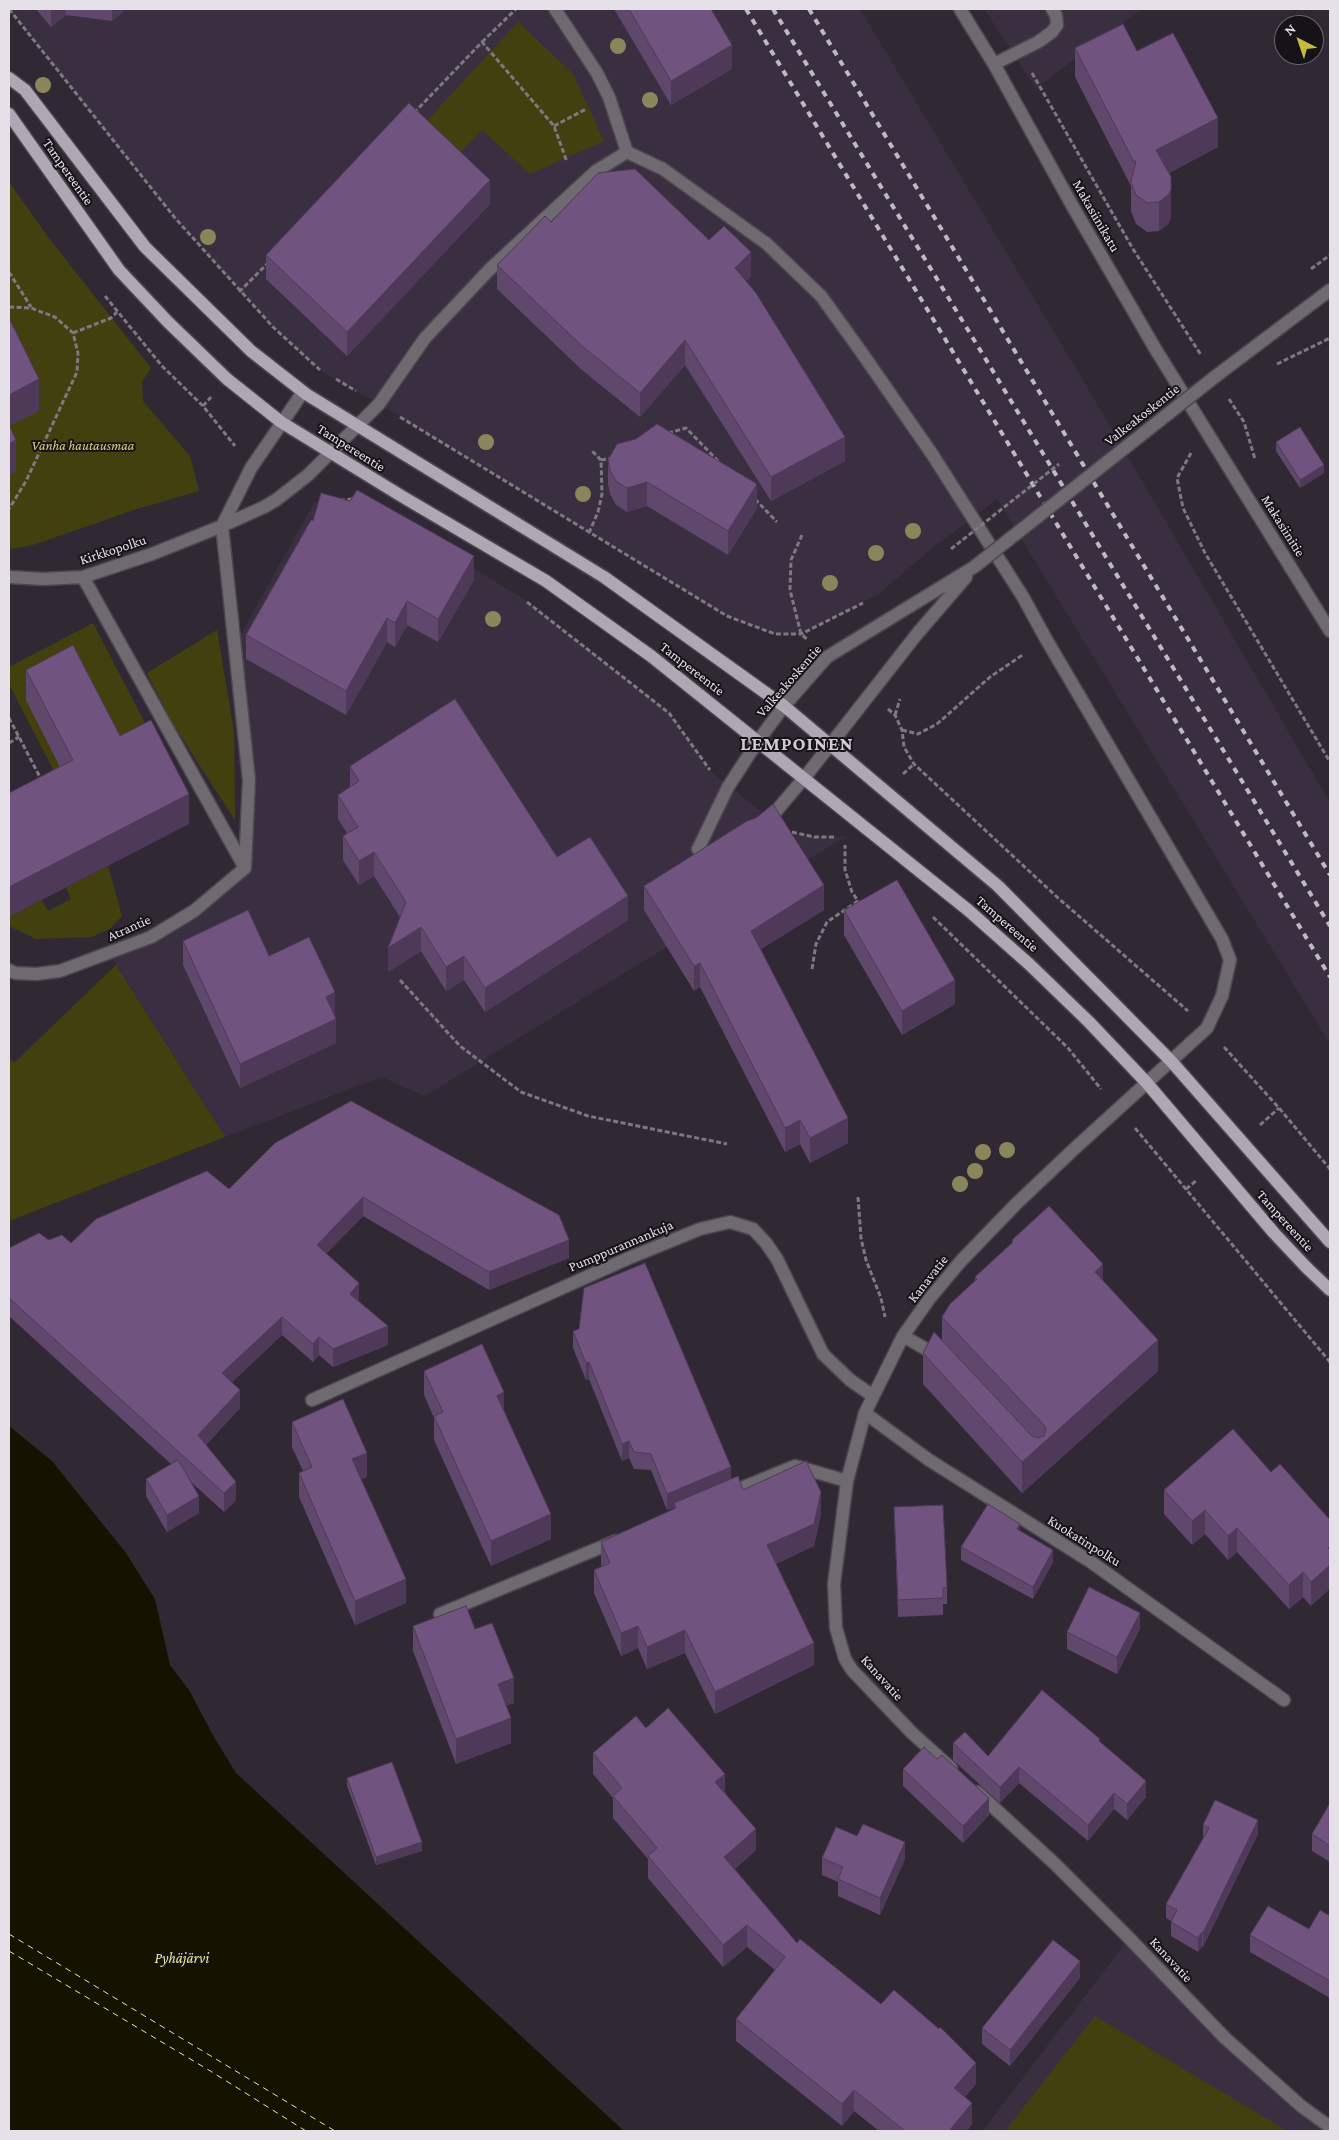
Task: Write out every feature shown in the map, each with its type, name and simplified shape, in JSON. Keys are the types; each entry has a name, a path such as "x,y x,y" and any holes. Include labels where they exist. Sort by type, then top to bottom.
{"main road":[{"name":"Tampereentie","path":"9,78 25,90 145,247 251,351 303,392 604,577 784,706 998,886 1171,1060 1330,1242"},
{"name":"Tampereentie","path":"9,114 119,270 168,322 227,378 281,422 546,581 651,656 805,777 968,910 1029,964 1089,1022 1146,1082 1274,1232 1330,1290"}],"street":[{"path":"555,9 597,73 609,97 627,152 663,169 767,244 821,296 932,454 1023,597 1222,939 1230,960 1222,996 1206,1028"},
{"name":"Makasiinikatu","path":"960,9 994,64 1156,350 1211,437"},
{"path":"994,64 1038,42 1052,32 1057,25 1056,15 1052,9"},
{"name":"Kirkkopolku","path":"9,577 43,579 83,577 152,554 222,526 276,500 308,475 379,404 425,338 490,269 596,171 627,152"},
{"name":"Valkeakoskentie","path":"716,845 698,849 728,787 784,706 827,658 974,567 1216,376 1330,290"},
{"path":"245,868 249,780 222,526 251,468 303,392"},
{"name":"Makasiinitie","path":"1211,437 1330,631"},
{"name":"Valkeakoskentie","path":"758,830 770,819 805,777 917,634 974,567"},
{"path":"83,577 245,868"},
{"name":"Atrantie","path":"9,970 15,973 36,974 60,971 151,937 194,911 245,868"},
{"name":"Kanavatie","path":"1206,1028 1016,1204 961,1261 930,1298 903,1336 865,1413 846,1481 834,1584 836,1628 845,1659 852,1670 881,1701 1055,1864 1129,1938 1224,2038 1301,2106 1330,2127"},
{"name":"Pumppurannankuja","path":"312,1400 629,1258 700,1228 730,1222 753,1229 766,1243 777,1260 823,1354 850,1380 873,1396"},
{"path":"903,1336 938,1355 952,1369"},
{"name":"Kuokatinpolku","path":"865,1413 929,1460 1091,1562 1284,1700"},
{"path":"713,1500 795,1466 846,1481"},
{"path":"440,1614 631,1534"}],"path":[{"path":"9,9 175,218 239,292 273,327 323,372"},
{"path":"408,119 516,9"},
{"path":"482,42 554,126 577,188"},
{"path":"1019,51 1133,249 1202,356"},
{"path":"554,126 609,97"},
{"path":"239,292 273,258"},
{"path":"9,272 31,308"},
{"path":"9,307 31,308 55,317 73,333 78,353 77,372 26,481 9,509"},
{"path":"73,333 111,318 117,312"},
{"path":"1318,344 1330,338"},
{"path":"331,377 379,404 727,616 775,634 801,634 870,599"},
{"path":"1228,397 1244,422 1256,460"},
{"path":"663,434 686,428 725,468"},
{"path":"1211,437 1192,450 1177,478 1183,508 1205,554 1330,762"},
{"path":"588,533 598,512 602,494 601,460 592,450"},
{"path":"601,460 617,457"},
{"path":"751,495 777,522"},
{"path":"802,535 790,560 790,590 801,634 827,658"},
{"path":"944,553 951,549"},
{"path":"525,600 669,713 711,772 728,787"},
{"path":"902,730 918,734 937,724 990,677 1046,639"},
{"path":"871,694 895,715 902,730 904,747 914,764 1057,897 1206,1028 1291,1121 1330,1169"},
{"path":"9,718 42,782"},
{"path":"9,743 19,737"},
{"path":"770,819 786,831 814,837 837,837"},
{"path":"812,969 816,944 827,922 858,900 852,892 845,870 845,837"},
{"path":"930,915 1068,1048 1090,1078 1119,1109 1330,1362"},
{"path":"400,980 460,1046 521,1092 588,1116 727,1144"},
{"path":"858,1196 861,1238 866,1260 885,1313 885,1323"}],"shaded area":[{"path":"9,9 860,9 1093,397 1330,803 1330,1044 997,499 929,551 879,594 801,634 775,634 727,616 379,404 323,372 273,327 175,218"},
{"path":"984,9 1142,9 1036,88"},
{"path":"358,499 391,517 525,600 669,713 711,772 786,831 814,837 845,837 425,1096 381,1077 225,1137 109,953 151,937 237,875 249,780 233,648 314,503"},
{"path":"1129,1938 1330,2131 983,2131"}],"green space":[{"path":"518,22 573,74 604,141 530,174 482,130 456,157 422,126"},
{"name":"Vanha hautausmaa","path":"9,182 48,237 151,368 142,382 143,401 190,456 199,491 137,509 30,546 9,549"},
{"path":"93,623 148,729 57,777 9,684 9,667"},
{"path":"217,630 234,732 235,820 171,721 147,673"},
{"path":"108,866 122,916 111,928 92,937 36,939 9,926 9,917 42,900 48,911 71,899 66,888"},
{"path":"116,965 225,1137 9,1221 9,1059 15,1062"},
{"path":"1095,2016 1287,2131 1005,2131"}],"water":[{"name":"Pyhäjärvi","path":"9,1426 52,1461 126,1553 155,1599 170,1665 189,1690 236,1773 624,2131 9,2131"}],"building":[{"path":"629,9 711,9 732,45 671,81"},
{"path":"1123,24 1137,51 1173,33 1218,118 1156,150 1171,177 1171,190 1159,202 1147,203 1136,195 1131,182 1136,161 1134,162 1075,48"},
{"path":"409,103 490,180 347,332 266,255"},
{"path":"635,169 709,240 724,226 751,252 735,268 756,293 845,437 771,477 685,340 640,393 582,346 497,265 545,216 551,222 598,173"},
{"path":"9,318 39,379 9,395"},
{"path":"657,424 757,484 728,531 647,482 627,488 616,481 610,470 608,460 617,444 636,439"},
{"path":"9,425 16,440 9,444"},
{"path":"1300,427 1324,465 1300,480 1276,442"},
{"path":"357,490 474,556 438,619 407,601 395,623 387,618 346,691 246,635 311,520 313,521 321,493 350,501"},
{"path":"73,645 120,736 151,720 189,794 9,887 9,793 73,760 26,670"},
{"path":"455,699 557,857 590,837 628,896 485,988 464,956 446,967 421,927 388,948 406,902 374,852 359,861 343,836 358,827 338,795 359,781 350,766"},
{"path":"773,804 824,885 751,931 848,1118 810,1138 800,1120 785,1128 700,963 694,966 644,886 747,821 756,818"},
{"path":"897,880 955,980 902,1011 844,910"},
{"path":"248,910 269,956 309,937 335,992 326,997 336,1019 240,1064 183,941"},
{"path":"351,1101 559,1215 569,1240 489,1272 363,1197 317,1245 359,1283 350,1294 388,1326 333,1349 319,1337 313,1344 282,1317 222,1373 240,1390 198,1435 236,1482 224,1493 9,1298 9,1248 39,1233 49,1240 62,1235 71,1243 96,1219 207,1171 229,1189 275,1143"},
{"path":"1049,1206 1103,1264 1095,1272 1158,1340 1022,1462 923,1353 934,1332 1032,1436 1039,1438 1044,1436 1046,1429 1044,1425 942,1317 950,1304 977,1279 975,1277"},
{"path":"645,1263 731,1467 667,1494 651,1454 634,1452 629,1441 622,1444 589,1362 586,1363 573,1331 579,1329 584,1288"},
{"path":"482,1344 504,1392 497,1396 551,1514 491,1541 434,1416 443,1412 424,1371"},
{"path":"343,1399 367,1453 352,1459 406,1579 355,1601 299,1473 312,1467 292,1422"},
{"path":"1233,1429 1271,1472 1280,1464 1330,1520 1330,1546 1328,1548 1330,1550 1330,1565 1311,1582 1303,1572 1289,1585 1237,1528 1228,1536 1205,1510 1192,1521 1164,1490"},
{"path":"178,1460 199,1496 167,1515 146,1479"},
{"path":"806,1461 821,1492 814,1524 767,1545 814,1643 715,1692 685,1630 647,1647 638,1626 621,1633 594,1570 610,1563 601,1542 676,1508 674,1503 738,1476 743,1490"},
{"path":"988,1504 1020,1524 1017,1529 1053,1550 1033,1587 961,1547"},
{"path":"943,1505 947,1587 943,1588 943,1598 898,1600 894,1507"},
{"path":"1089,1587 1140,1613 1117,1657 1067,1632"},
{"path":"466,1606 475,1629 492,1623 514,1678 498,1684 511,1718 456,1739 413,1626"},
{"path":"1042,1690 1146,1781 1127,1804 1114,1793 1088,1825 1019,1767 1000,1787 953,1743 965,1732 988,1756"},
{"path":"668,1708 725,1774 715,1782 756,1829 724,1857 797,1943 800,1939 881,2004 894,1990 939,2029 940,2027 976,2063 954,2088 972,2103 949,2131 905,2131 854,2090 842,2104 736,2019 785,1957 747,1925 723,1945 648,1856 657,1848 613,1796 622,1788 593,1753 636,1716 646,1728"},
{"path":"924,1747 937,1759 942,1755 989,1798 963,1826 903,1769"},
{"path":"392,1762 422,1842 376,1857 347,1778"},
{"path":"1215,1800 1258,1820 1203,1933 1198,1938 1171,1922 1177,1910 1166,1904 1209,1828 1203,1825"},
{"path":"1330,1803 1330,1846 1312,1834"},
{"path":"863,1824 905,1842 880,1898 838,1879 843,1867 822,1858 836,1827 857,1836"},
{"path":"1268,1906 1309,1929 1320,1910 1330,1916 1330,1981 1250,1935"},
{"path":"1053,1940 1080,1961 1010,2050 982,2028"}],"ferry route":[{"path":"9,1934 335,2131"},
{"path":"9,1951 212,2072 306,2131"}],"railway":[{"path":"746,9 1330,977"},
{"path":"773,9 1330,926"},
{"path":"809,9 1330,875"}],"district":[{"name":"LEMPOINEN","path":"797,744"}]}
